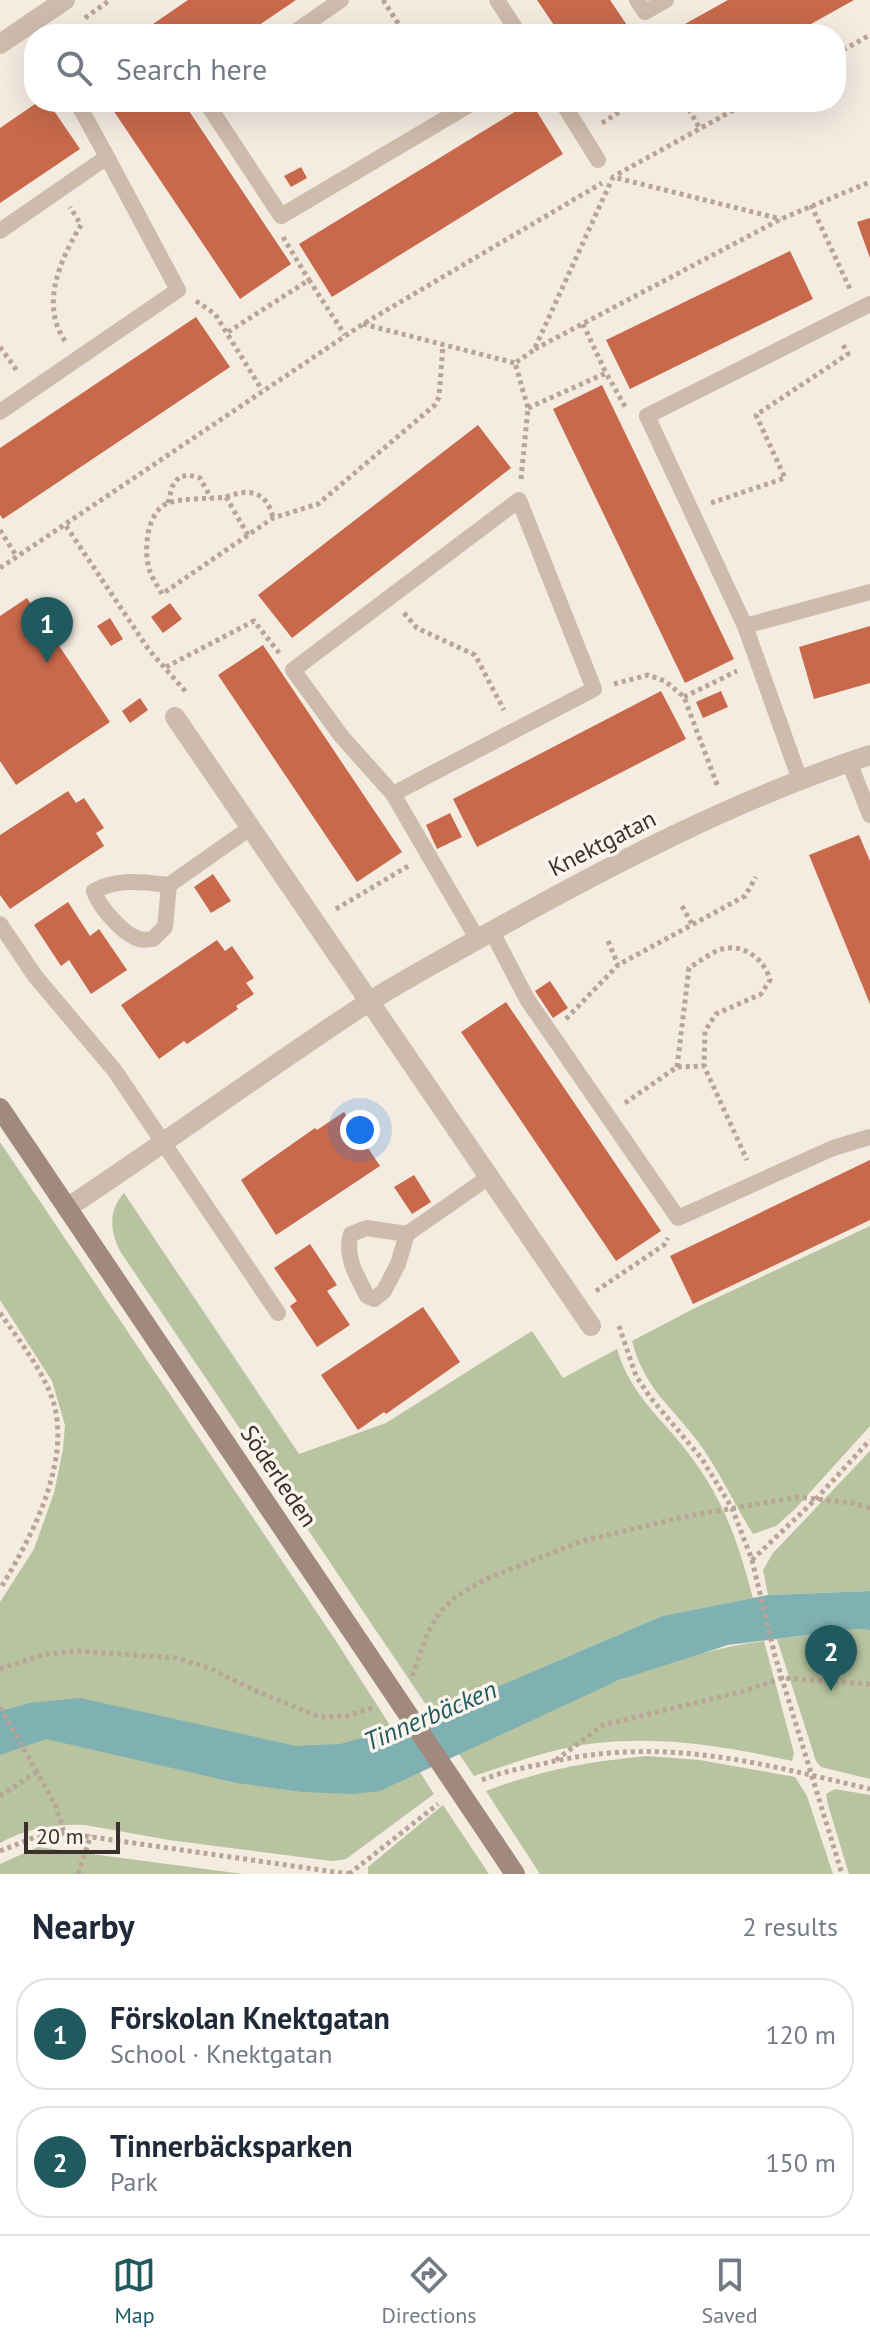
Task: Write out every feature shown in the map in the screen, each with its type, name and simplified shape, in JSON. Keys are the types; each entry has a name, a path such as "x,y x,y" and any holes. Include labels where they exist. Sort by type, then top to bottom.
{"main road":[{"name":"Söderleden","path":"0,1108 515,1874"}],"street":[{"path":"39,24 65,0"},
{"path":"0,44 24,34"},
{"path":"175,717 591,1326"},
{"name":"Knektgatan","path":"67,1208 369,1002 485,936 579,883 727,811 870,755"}],"lane":[{"path":"306,24 341,0"},
{"path":"497,0 513,24"},
{"path":"637,0 645,12 666,0"},
{"path":"0,412 178,290 82,112"},
{"path":"213,112 281,216 457,112"},
{"path":"568,112 598,160"},
{"path":"0,231 107,157"},
{"path":"800,780 760,660 647,416 864,306"},
{"path":"393,794 594,689 519,500 293,670 342,737 393,794 427,854 678,1218 833,1148 870,1137"},
{"path":"745,626 870,592"},
{"path":"849,762 870,815"},
{"path":"169,885 165,927 153,939 140,939 120,925 97,902 94,891 105,885 133,881 169,885 250,828"},
{"path":"0,924 35,976 115,1071 278,1313"},
{"path":"407,1234 367,1228 351,1234 347,1246 367,1296 374,1299 384,1291 398,1264 407,1234 489,1177"}],"path":[{"path":"383,0 399,24"},
{"path":"846,48 870,35"},
{"path":"584,136 620,112"},
{"path":"691,112 700,129"},
{"path":"0,568 363,324 730,112"},
{"path":"613,177 781,219"},
{"path":"534,350 613,177"},
{"path":"363,324 515,363 781,219 870,182"},
{"path":"59,189 81,225 66,251 54,288 53,310 56,328 77,360"},
{"path":"811,205 864,306"},
{"path":"281,216 284,240 346,336"},
{"path":"228,332 309,280"},
{"path":"178,290 215,314 262,390"},
{"path":"691,510 785,478 756,415 848,354 832,322"},
{"path":"583,324 630,415 647,416"},
{"path":"273,518 271,509 260,496 248,491 226,497 168,503 150,526 146,554 150,571 162,594 273,518 318,504 435,405 439,397 443,345"},
{"path":"515,363 528,408 519,500"},
{"path":"528,408 606,373"},
{"path":"168,503 172,487 179,477 189,475 200,478 211,498"},
{"path":"226,497 248,535"},
{"path":"66,526 149,650 195,702"},
{"path":"0,530 17,557"},
{"path":"390,597 417,628 475,655 514,731"},
{"path":"166,667 254,621 293,670"},
{"path":"684,697 760,660"},
{"path":"594,689 648,675 665,681 684,697 727,811"},
{"path":"336,910 427,854"},
{"path":"552,1035 618,965 745,896 756,877"},
{"path":"682,906 692,924"},
{"path":"608,941 618,965"},
{"path":"677,1067 689,968 724,948 746,950 766,965 770,980 761,994 716,1014 705,1031 704,1066 758,1182"},
{"path":"607,1115 677,1067 704,1066"},
{"path":"603,1302 595,1292 664,1245 678,1218"},
{"path":"0,1313 48,1387 59,1426 54,1465 42,1507 23,1551 0,1589"},
{"path":"618,1325 636,1376 702,1459 732,1508 752,1560 809,1775 842,1874"},
{"path":"752,1560 816,1499 870,1440"},
{"path":"409,1681 427,1634 440,1612 455,1597 488,1578 582,1541 630,1528 797,1497 870,1508"},
{"path":"0,1669 42,1655 76,1651 177,1658 211,1669 320,1717 346,1716 379,1705"},
{"path":"555,1760 603,1725 741,1692 782,1678 870,1684"},
{"path":"0,1707 55,1804 64,1833"},
{"path":"474,1784 555,1760 638,1750 682,1751 764,1764 870,1789"},
{"path":"0,1796 38,1771"},
{"path":"0,1851 38,1836 64,1833 349,1874 450,1796"},
{"path":"78,1874 91,1835"}],"green space":[{"path":"0,1142 336,1641 434,1794 346,1859 332,1861 169,1840 85,1825 41,1828 0,1843 0,1602 34,1549 54,1493 65,1425 52,1381 0,1300"},
{"path":"124,1193 299,1454 386,1423 532,1331 563,1378 617,1349 630,1380 689,1454 712,1489 736,1540 753,1598 662,1616 433,1715 120,1251 112,1221 115,1207"},
{"path":"870,1226 870,1426 794,1510 776,1526 753,1534 707,1454 652,1385 637,1358 632,1341"},
{"path":"870,1451 870,1591 768,1595 763,1570 773,1553"},
{"path":"870,1630 870,1779 821,1767 816,1761 777,1639"},
{"path":"764,1641 794,1753 792,1761 696,1744 623,1741 566,1748 474,1776 459,1754 568,1701 647,1670"},
{"path":"646,1756 700,1760 795,1777 807,1796 833,1874 540,1874 486,1791 564,1768"},
{"path":"835,1789 870,1795 870,1874 849,1874 826,1794"},
{"path":"443,1805 489,1874 368,1874 368,1867"},
{"path":"38,1847 243,1874 0,1874 0,1864"}],"water":[{"path":"870,1591 870,1630 728,1645 619,1680 380,1791 352,1794 303,1792 237,1783 46,1739 0,1755 0,1711 30,1703 80,1698 296,1746 340,1744 406,1726 662,1616 768,1595"}],"building":[{"path":"188,0 296,0 261,24 153,24"},
{"path":"537,0 610,0 626,24 553,24"},
{"path":"728,0 854,0 811,24 685,24"},
{"path":"24,112 55,112 80,149 0,203 0,128"},
{"path":"114,112 190,112 291,264 240,299"},
{"path":"515,112 537,112 563,154 332,297 299,244"},
{"path":"301,167 307,178 291,187 284,176"},
{"path":"870,218 870,258 857,222"},
{"path":"790,251 813,299 630,389 606,340"},
{"path":"196,317 230,367 3,519 0,515 0,448"},
{"path":"602,385 734,659 685,683 553,409"},
{"path":"478,425 511,468 292,638 258,595"},
{"path":"27,598 110,722 16,785 0,761 0,616"},
{"path":"170,603 182,619 163,633 151,617"},
{"path":"110,618 123,639 111,646 97,626"},
{"path":"870,626 870,683 814,699 799,647"},
{"path":"263,645 402,852 357,882 218,675"},
{"path":"661,691 686,739 477,847 453,799"},
{"path":"721,691 728,707 703,718 696,702"},
{"path":"140,698 148,710 130,723 122,711"},
{"path":"68,791 76,803 84,798 104,828 96,833 104,846 10,909 0,895 0,835"},
{"path":"450,813 462,837 437,849 426,825"},
{"path":"859,835 870,861 870,1004 809,855"},
{"path":"213,874 231,901 211,913 194,887"},
{"path":"68,902 90,936 99,929 127,970 91,994 69,960 61,966 34,925"},
{"path":"217,940 225,951 232,946 254,978 246,983 254,994 236,1006 238,1009 187,1044 184,1041 159,1059 121,1005"},
{"path":"550,981 568,1008 553,1018 535,991"},
{"path":"506,1002 661,1231 616,1261 461,1032"},
{"path":"344,1112 380,1166 276,1235 241,1180 315,1128 317,1130"},
{"path":"870,1160 870,1220 693,1304 670,1256"},
{"path":"414,1175 431,1202 412,1214 394,1187"},
{"path":"310,1244 337,1285 327,1291 350,1325 317,1347 290,1306 297,1301 274,1268"},
{"path":"423,1307 460,1362 358,1430 321,1375"}],"place":[{"name":"Förskolan Knektgatan","path":"47,663"},
{"name":"Tinnerbäcksparken","path":"831,1691"}],"water label":[{"name":"Tinnerbäcken","path":"430,1715"}]}
